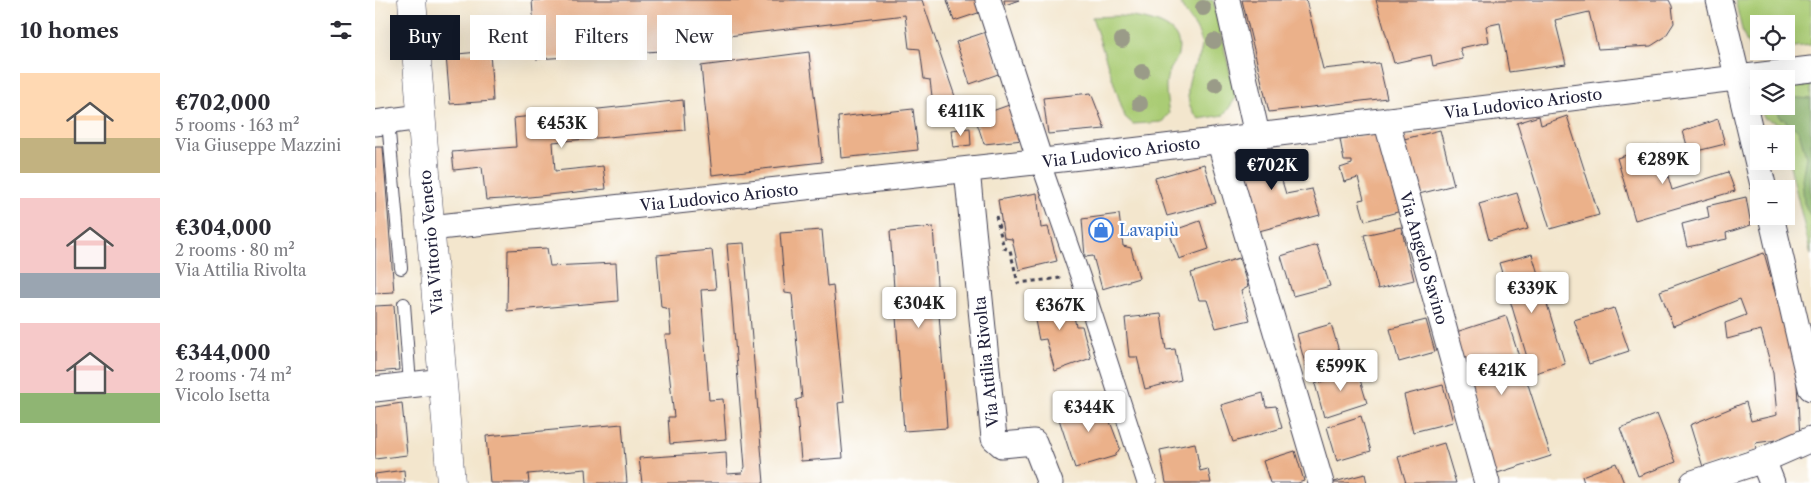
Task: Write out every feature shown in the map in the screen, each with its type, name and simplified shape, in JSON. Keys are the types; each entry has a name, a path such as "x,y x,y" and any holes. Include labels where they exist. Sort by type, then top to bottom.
{"main road":[{"name":"Via Vittorio Veneto","path":"413,0 451,483"}],"street":[{"path":"988,0 1147,483"},
{"path":"1227,0 1257,135"},
{"path":"1719,0 1762,180"},
{"name":"Via Ludovico Ariosto","path":"430,228 967,170 1811,69"},
{"path":"381,122 421,117"},
{"name":"Via Angelo Savino","path":"1386,120 1487,483"},
{"path":"1219,140 1321,483"},
{"name":"Via Attilia Rivolta","path":"967,170 994,438 1002,445 1034,442 1050,483"},
{"path":"1773,225 1811,388"},
{"path":"375,389 443,381"},
{"path":"1693,483 1763,460 1811,439"},
{"path":"1763,460 1772,483"}],"lane":[{"path":"381,122 401,268"},
{"path":"404,304 410,384"}],"path":[{"path":"996,215 1004,248 1010,250 1019,283 1080,276"}],"green space":[{"path":"1179,0 1213,0 1236,98 1224,115 1199,119 1190,106 1188,96 1189,81 1201,53 1202,44 1197,29"},
{"path":"1735,0 1811,0 1811,45 1795,47 1795,15 1750,15 1750,49 1743,34"},
{"path":"1118,16 1159,23 1175,35 1179,43 1177,57 1168,74 1166,83 1169,113 1162,122 1133,124 1125,117 1092,17"},
{"path":"1811,85 1811,255 1791,170 1795,170 1795,125 1781,125 1764,118 1763,115 1795,115 1795,87"},
{"path":"1795,98 1811,99 1811,217 1804,203 1802,179 1806,157 1799,131 1795,128 1795,125 1791,125 1779,115 1795,115"}],"building":[{"path":"532,0 922,0 962,117 935,121 930,80 924,79 920,49 909,48 905,15 732,36 732,15 657,15 657,51 647,52 647,15 556,15 556,58 546,58 546,15 533,15"},
{"path":"947,0 983,0 987,10 954,21"},
{"path":"1004,0 1019,0 1005,5"},
{"path":"1242,0 1306,0 1323,69 1379,63 1387,98 1269,112"},
{"path":"1376,0 1669,0 1672,6 1674,23 1665,37 1651,46 1598,49 1589,12 1555,20 1566,64 1509,72 1500,23 1486,26 1489,42 1460,48 1463,59 1433,66 1431,55 1394,63"},
{"path":"986,32 1001,73 970,84 956,42"},
{"path":"809,52 822,162 712,175 701,66"},
{"path":"470,53 470,60 491,60 493,101 450,104 446,60 460,60 460,54"},
{"path":"1091,93 1105,129 1048,134 1043,98"},
{"path":"683,100 685,130 553,142 555,171 603,166 606,189 486,200 482,167 454,170 452,152 516,147 514,118"},
{"path":"1012,104 1023,140 984,144 975,117"},
{"path":"913,109 918,150 841,158 838,117"},
{"path":"1539,116 1541,125 1567,116 1599,215 1550,229 1517,123"},
{"path":"1718,119 1725,144 1689,153 1683,131"},
{"path":"970,128 971,145 953,147 951,130"},
{"path":"1440,130 1454,185 1419,194 1404,139"},
{"path":"1381,133 1401,211 1365,221 1359,200 1364,199 1358,178 1344,182 1340,168 1352,164 1352,161 1344,161 1340,139"},
{"path":"1271,145 1286,194 1312,189 1320,215 1259,231 1238,163 1246,146"},
{"path":"1659,145 1672,190 1728,172 1735,191 1635,220 1617,158"},
{"path":"375,147 383,147 394,292 375,293"},
{"path":"1204,164 1216,203 1167,216 1155,178"},
{"path":"1037,193 1041,228 1048,227 1057,261 1019,270 1012,239 1004,238 998,200"},
{"path":"1517,193 1528,229 1489,240 1479,204"},
{"path":"1746,197 1751,225 1726,233 1727,239 1687,247 1682,224 1709,217 1707,206"},
{"path":"1119,214 1123,246 1131,248 1139,278 1102,289 1093,256 1085,257 1082,219"},
{"path":"1200,221 1209,249 1179,259 1169,232"},
{"path":"933,227 947,428 904,431 890,231"},
{"path":"1401,227 1414,280 1378,289 1364,235"},
{"path":"822,230 827,286 833,285 844,402 838,403 843,458 801,461 796,400 802,398 792,294 785,293 780,233"},
{"path":"744,243 764,483 642,483 639,458 726,452 727,474 742,473 745,467 727,244"},
{"path":"1317,245 1330,286 1293,296 1281,256"},
{"path":"547,248 550,266 616,263 618,301 507,311 508,250"},
{"path":"712,250 716,289 701,290 709,400 723,399 726,439 670,444 668,417 674,417 665,335 671,335 669,309 661,307 657,255"},
{"path":"1764,253 1796,367 1800,437 1755,443 1756,449 1703,467 1690,425 1746,402 1751,421 1777,415 1773,373 1761,330 1727,339 1725,323 1746,315 1740,299 1673,326 1660,291"},
{"path":"1532,254 1565,364 1532,374 1499,263"},
{"path":"1239,258 1248,287 1241,291 1250,320 1216,328 1207,300 1199,300 1191,273"},
{"path":"1069,293 1076,326 1082,326 1091,358 1055,371 1046,339 1039,340 1031,301"},
{"path":"394,305 399,370 375,372 375,306"},
{"path":"1614,308 1629,351 1589,364 1574,320"},
{"path":"1161,314 1166,350 1175,349 1181,380 1145,389 1137,357 1129,357 1125,318"},
{"path":"1506,316 1551,456 1491,475 1484,451 1491,449 1453,333"},
{"path":"1426,320 1435,352 1399,362 1390,329"},
{"path":"1331,324 1342,361 1307,371 1297,334"},
{"path":"1356,366 1367,403 1324,417 1315,384 1336,377 1335,371"},
{"path":"1443,385 1453,422 1413,432 1404,395"},
{"path":"1263,393 1266,407 1276,406 1282,428 1233,442 1221,405"},
{"path":"1093,397 1096,405 1103,403 1120,448 1115,456 1075,468 1059,419 1066,415 1064,407"},
{"path":"402,403 407,455 375,459 375,407"},
{"path":"1657,414 1676,462 1638,476 1620,428"},
{"path":"1361,416 1371,451 1337,461 1327,427"},
{"path":"622,424 627,483 587,483 586,469 528,474 529,483 490,483 486,436"},
{"path":"1195,443 1200,471 1208,469 1211,483 1166,483 1160,450"},
{"path":"1444,443 1456,483 1406,483 1398,457"},
{"path":"1295,451 1304,481 1298,483 1270,483 1263,461"},
{"path":"1616,463 1624,483 1584,483 1582,476"},
{"path":"404,470 405,483 375,483 375,474"},
{"path":"1365,474 1367,483 1334,483 1334,482"}],"place":[{"name":"Lavapiù","path":"1101,230"}]}
